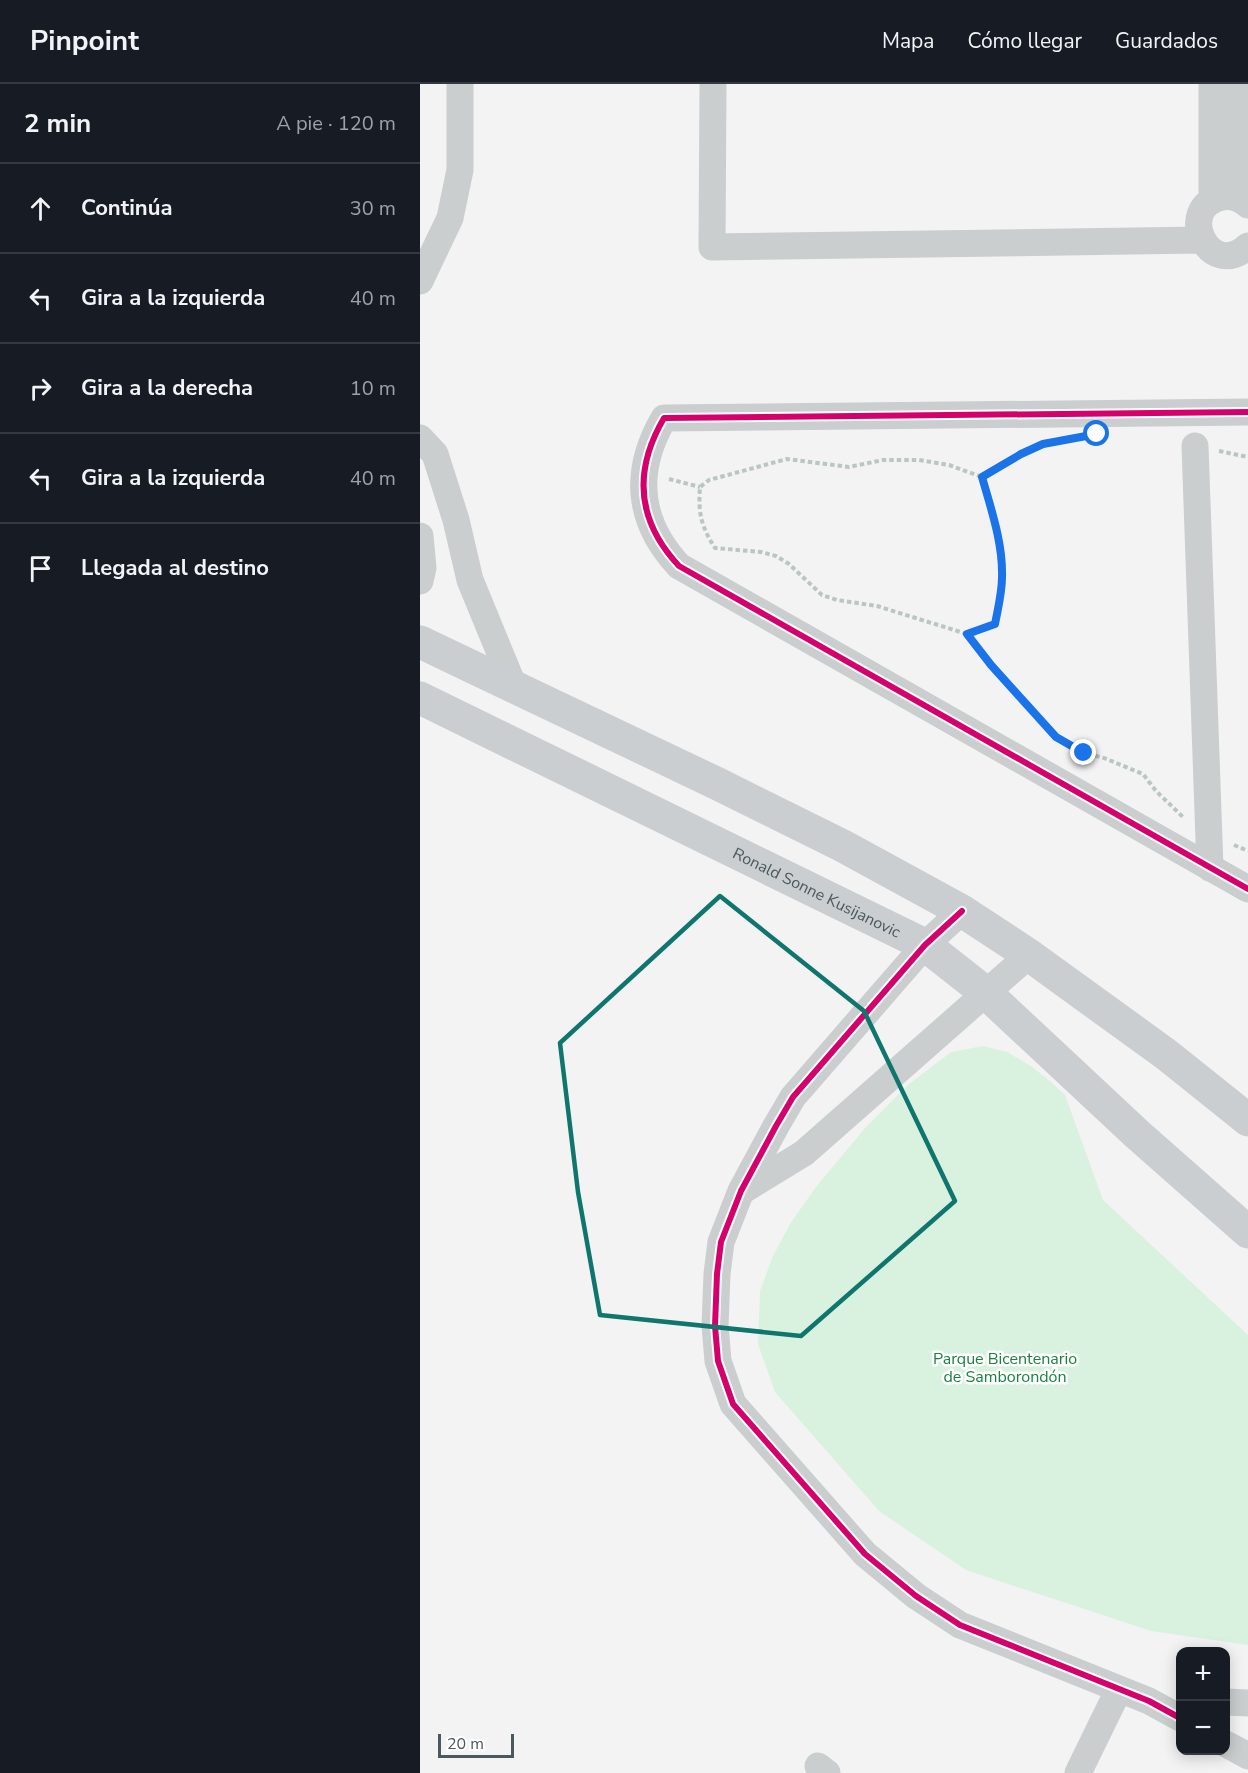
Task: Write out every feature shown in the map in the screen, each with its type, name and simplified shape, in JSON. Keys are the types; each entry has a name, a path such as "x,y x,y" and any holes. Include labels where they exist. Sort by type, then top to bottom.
{"street":[{"path":"420,281 450,218 460,170 460,84"},
{"path":"713,84 712,247 1202,240"},
{"path":"1212,84 1232,202"},
{"path":"1232,202 1238,84"},
{"path":"1232,202 1204,208 1199,218 1202,240 1209,249 1220,255 1232,255 1243,251 1248,246"},
{"path":"1248,412 664,418 650,444 644,472 643,491 651,524 658,540 679,566 1248,889"},
{"path":"420,438 435,454 456,520 470,580 514,687"},
{"path":"1195,446 1210,868"},
{"path":"420,536 423,567 420,581"},
{"path":"420,642 843,846 962,911 1029,955 1167,1055 1248,1120"},
{"name":"Ronald Sonne Kusijanovic","path":"420,698 925,945 986,993 1137,1134 1248,1232"},
{"path":"962,911 925,945 794,1097 741,1191 721,1242 715,1326 718,1361 734,1404 866,1554 916,1596 960,1625 1149,1701 1176,1716"},
{"path":"741,1191 804,1153 1029,955"},
{"path":"1078,1773 1119,1689"},
{"path":"1149,1701 1176,1701"},
{"path":"1230,1702 1248,1703"},
{"path":"1230,1746 1248,1756"}],"path":[{"path":"982,477 1021,454 1043,444 1060,441"},
{"path":"1195,446 1248,457"},
{"path":"982,477 949,465 919,460 882,460 849,467 787,459 709,480 700,487 699,506 703,529 715,548 761,552 776,556 789,564 822,595 837,600 877,606 967,634 991,665 1056,737 1084,753 1104,758 1143,774 1178,814 1209,832"},
{"path":"967,634 995,624 1001,594 1000,548 982,477"}],"highlighted area":[{"path":"720,896 864,1011 955,1201 801,1336 600,1315 578,1192 560,1043"}],"green space":[{"name":"Parque Bicentenario de Samborondón","path":"983,1046 1007,1052 1031,1066 1065,1095 1103,1200 1248,1335 1248,1645 1151,1631 966,1570 879,1511 775,1392 758,1344 760,1291 773,1256 790,1224 816,1187 866,1127 909,1084 951,1052"}],"cycle path":[{"path":"1248,412 664,418 647,457 644,476 644,495 648,513 665,549 679,566 1248,889"},
{"path":"962,911 925,945 793,1097 776,1126 741,1191 721,1242 715,1326 718,1361 733,1404 865,1554 916,1596 960,1625 1149,1701 1176,1716"}],"route":[{"path":"1084,753 1056,737 991,665 967,634 995,624 1001,594 1000,548 982,477 1043,444 1097,434"}]}
